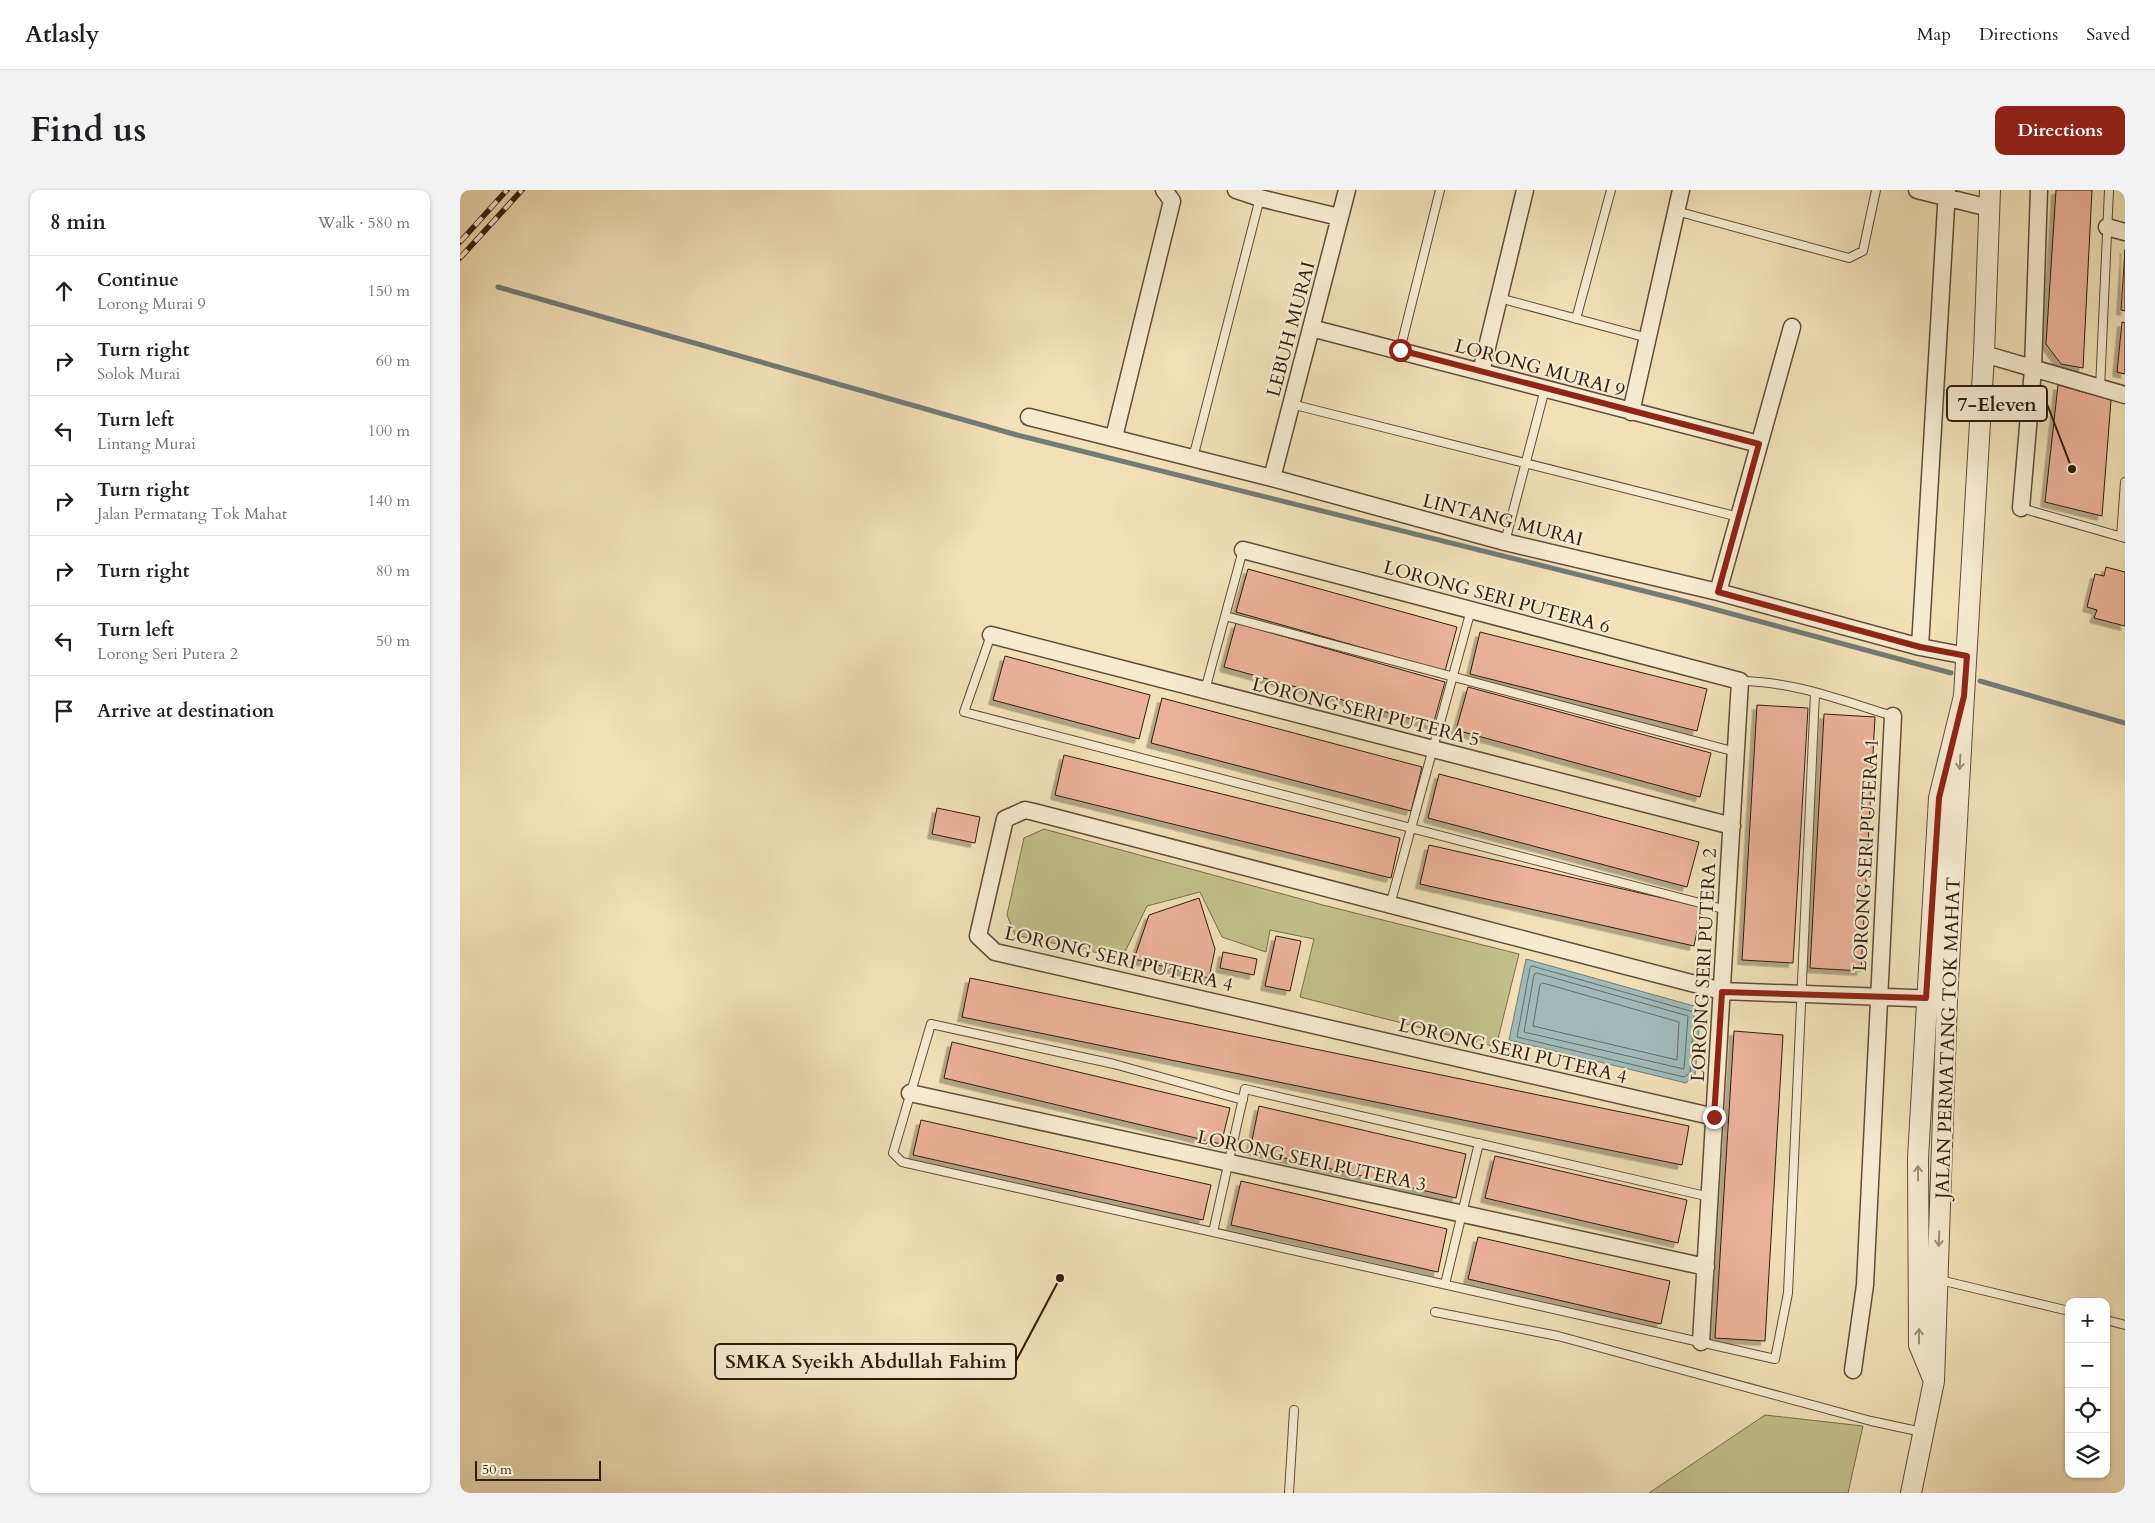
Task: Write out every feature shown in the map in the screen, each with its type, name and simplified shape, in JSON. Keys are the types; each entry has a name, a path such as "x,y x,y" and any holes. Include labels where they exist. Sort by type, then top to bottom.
{"street":[{"path":"1236,190 1260,198 1339,217"},
{"name":"LEBUH MURAI","path":"1272,478 1347,190"},
{"path":"1481,372 1525,190"},
{"path":"1631,412 1681,190"},
{"path":"1917,190 1990,199"},
{"path":"2022,508 2034,369 2039,190"},
{"path":"1114,437 1172,194"},
{"path":"1920,647 1947,194"},
{"name":"JALAN PERMATANG TOK MAHAT","path":"1911,1493 1934,1381 1947,999 1984,354 1990,199"},
{"path":"2107,228 2125,232"},
{"path":"1718,592 1792,327"},
{"name":"LORONG MURAI 9","path":"1311,328 1759,444"},
{"path":"1984,354 2125,394"},
{"name":"LINTANG MURAI","path":"1029,417 1272,478 1505,542 1718,592 1920,647 1967,656"},
{"name":"LORONG SERI PUTERA 6","path":"1243,550 1740,681"},
{"name":"LORONG SERI PUTERA 5","path":"991,635 1732,826"},
{"name":"LORONG SERI PUTERA 2","path":"1701,1342 1740,681"},
{"name":"JALAN PERMATANG TOK MAHAT","path":"1934,1381 1919,1345 1918,1158 1939,798 1964,696"},
{"name":"LORONG SERI PUTERA 1","path":"1853,1370 1865,1285 1893,716"},
{"name":"LORONG SERI PUTERA 4","path":"1714,1117 995,952 978,936 1005,819 1025,810 1722,992 1947,999"},
{"name":"LORONG SERI PUTERA 3","path":"910,1093 1706,1267"}],"lane":[{"path":"1400,350 1440,190"},
{"path":"1576,319 1612,190"},
{"path":"1676,211 1849,258 1863,250 1876,190"},
{"path":"2100,388 2109,190"},
{"path":"1192,458 1260,198"},
{"path":"1499,298 1648,338"},
{"path":"1505,542 1545,390"},
{"path":"1291,404 1739,517"},
{"path":"2022,508 2123,538 2125,482"},
{"path":"1205,690 1243,550"},
{"path":"1390,905 1471,610"},
{"path":"1225,616 1736,752"},
{"path":"991,635 964,712 1411,830 1727,910"},
{"path":"1740,681 1765,681 1815,693 1893,716"},
{"path":"1243,1100 1114,1064 931,1024 893,1153 902,1162 1775,1358 1788,1293 1815,693"},
{"path":"1213,1232 1245,1089 1710,1197"},
{"path":"1445,1284 1479,1143"},
{"path":"1938,1279 2065,1310"},
{"path":"1435,1312 1558,1336 1871,1421 1924,1432"},
{"path":"2110,1321 2125,1325"},
{"path":"1289,1493 1294,1410"}],"shaded area":[{"path":"1044,829 1323,905 1519,954 1496,1047 1300,997 1314,939 1270,930 1266,952 1222,937 1200,892 1147,906 1122,958 1015,935 1007,915 1024,838"},
{"path":"1765,1415 1863,1426 1848,1493 1649,1493"}],"water":[{"path":"1526,959 1701,1008 1695,1075 1686,1083 1509,1040"}],"building":[{"path":"2056,190 2092,190 2083,368 2061,364 2046,344"},
{"path":"2125,249 2125,311 2121,310"},
{"path":"2122,322 2125,323 2125,374 2117,372"},
{"path":"2058,385 2111,400 2102,516 2045,502"},
{"path":"2106,567 2125,572 2125,626 2094,618 2097,610 2087,607 2095,574 2104,576"},
{"path":"1248,569 1457,627 1445,671 1236,612"},
{"path":"1236,623 1445,682 1433,725 1224,667"},
{"path":"1480,632 1707,689 1697,731 1470,674"},
{"path":"1005,656 1150,695 1139,739 993,700"},
{"path":"1468,687 1711,753 1700,797 1456,730"},
{"path":"1162,698 1422,767 1411,811 1151,743"},
{"path":"1757,705 1808,708 1793,963 1742,960"},
{"path":"1824,714 1875,717 1861,971 1810,968"},
{"path":"1064,755 1400,838 1391,878 1055,795"},
{"path":"1439,774 1699,842 1687,887 1428,818"},
{"path":"937,808 980,817 975,843 932,834"},
{"path":"1429,845 1702,907 1694,946 1420,884"},
{"path":"1199,898 1215,949 1209,978 1134,959 1149,915"},
{"path":"1276,936 1301,941 1290,991 1265,986"},
{"path":"1223,952 1257,959 1254,975 1220,968"},
{"path":"970,978 1689,1126 1682,1165 962,1017"},
{"path":"1734,1031 1783,1035 1765,1341 1715,1338"},
{"path":"952,1042 1230,1108 1221,1144 944,1078"},
{"path":"1259,1106 1466,1154 1456,1198 1250,1150"},
{"path":"921,1120 1211,1185 1203,1220 913,1155"},
{"path":"1495,1156 1687,1200 1678,1243 1485,1198"},
{"path":"1241,1181 1447,1229 1438,1272 1231,1225"},
{"path":"1478,1237 1670,1281 1661,1324 1468,1279"}],"waterway":[{"path":"498,287 1017,435 1684,601 1951,673"},
{"path":"1980,681 2125,723"}],"railway":[{"path":"460,242 507,190"},
{"path":"460,258 522,190"}],"place":[{"name":"7-Eleven","path":"2072,469"},
{"name":"SMKA Syeikh Abdullah Fahim","path":"1060,1278"}],"route":[{"path":"1400,350 1759,444 1718,592 1920,647 1967,656 1964,696 1939,798 1926,998 1722,992 1714,1117"}]}
